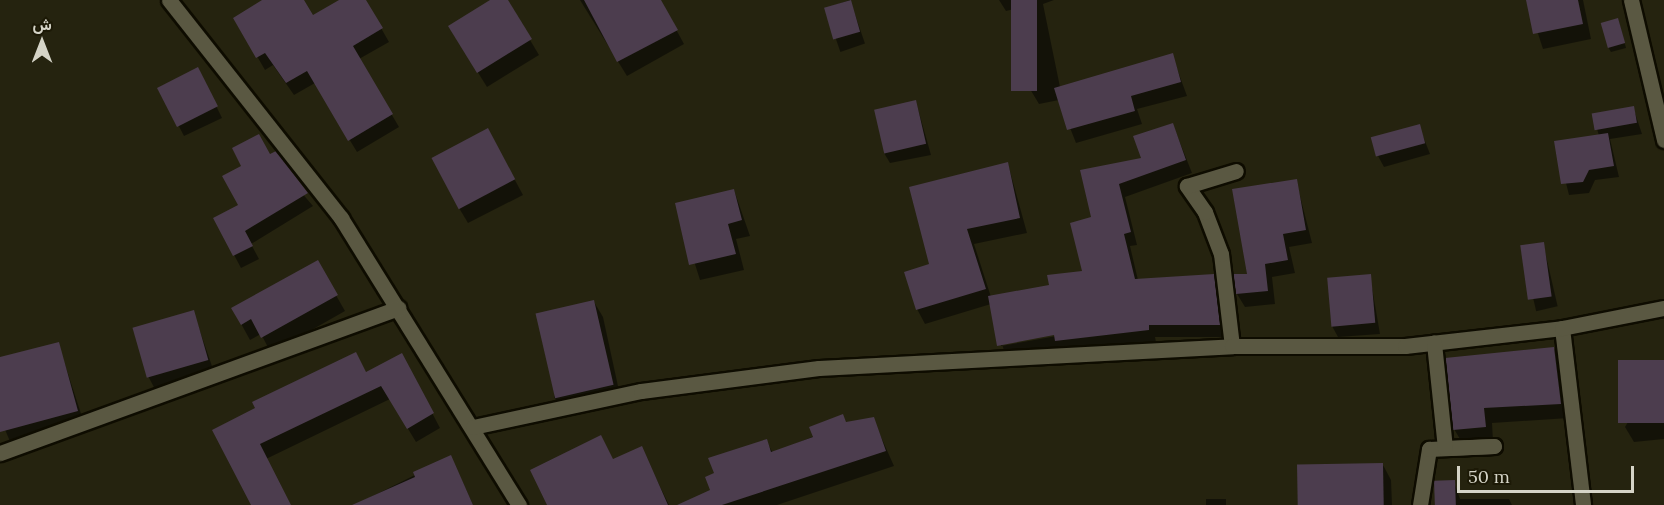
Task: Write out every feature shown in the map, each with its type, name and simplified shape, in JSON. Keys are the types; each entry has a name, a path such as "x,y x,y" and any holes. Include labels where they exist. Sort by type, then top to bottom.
{"street":[{"path":"169,0 341,218 473,427 519,505"},
{"path":"1631,0 1664,140"},
{"path":"1232,346 1221,254 1205,212 1187,186 1236,171"},
{"path":"0,453 398,308"},
{"path":"473,427 641,391 819,368 1232,346 1434,343 1562,328 1664,308"},
{"path":"1562,328 1583,505"},
{"path":"1420,505 1430,449 1494,446 1445,448 1434,343"}],"building":[{"path":"262,0 304,0 313,15 339,0 366,0 383,28 353,46 393,114 348,141 307,71 286,83 265,53 256,58 233,18"},
{"path":"490,0 508,0 532,39 477,73 448,26"},
{"path":"584,0 661,0 678,30 617,62"},
{"path":"851,0 860,32 833,39 824,8"},
{"path":"1011,0 1037,0 1037,91 1011,91"},
{"path":"1526,0 1578,0 1583,24 1533,34"},
{"path":"1618,18 1625,43 1608,48 1601,23"},
{"path":"1173,53 1181,82 1131,96 1135,111 1067,130 1054,88"},
{"path":"198,67 218,106 177,127 157,88"},
{"path":"916,100 926,144 884,154 874,110"},
{"path":"1634,106 1637,123 1595,130 1592,113"},
{"path":"1173,123 1186,160 1119,184 1131,232 1124,234 1135,279 1214,274 1220,325 1149,325 1149,330 1055,341 1054,335 997,346 988,296 1049,285 1047,275 1082,271 1070,223 1091,217 1080,170 1141,158 1133,136"},
{"path":"1420,124 1425,143 1376,157 1371,137"},
{"path":"488,128 515,179 459,209 431,158"},
{"path":"1608,133 1614,166 1589,170 1583,182 1561,184 1554,141"},
{"path":"259,134 270,154 276,151 308,193 245,231 253,246 233,256 213,218 238,205 222,176 241,166 232,148"},
{"path":"1008,162 1020,218 967,229 986,289 916,310 904,272 929,264 909,187"},
{"path":"1297,179 1306,230 1283,234 1288,260 1265,264 1268,291 1236,294 1233,274 1247,274 1232,189"},
{"path":"734,189 742,220 728,224 736,254 689,265 675,203"},
{"path":"1544,242 1552,296 1528,300 1520,245"},
{"path":"318,260 338,295 261,338 251,319 241,325 231,308"},
{"path":"1371,274 1375,323 1331,327 1327,278"},
{"path":"594,300 614,385 555,398 536,313"},
{"path":"194,310 208,360 147,378 132,328"},
{"path":"59,342 78,411 0,432 0,357"},
{"path":"1554,347 1561,404 1484,408 1486,427 1453,430 1445,358"},
{"path":"356,352 366,372 402,353 434,413 407,429 381,386 260,444 291,505 251,505 212,430 255,408 252,402"},
{"path":"1618,360 1664,360 1664,423 1618,423"},
{"path":"843,414 846,422 874,417 886,451 722,505 677,505 710,490 705,477 714,473 708,458 767,439 771,452 813,437 809,427"},
{"path":"601,435 613,459 642,446 668,505 547,505 530,470"},
{"path":"451,455 473,505 352,505 415,477 413,472"},
{"path":"1383,463 1384,505 1298,505 1297,465"},
{"path":"1455,480 1456,505 1435,505 1434,481"}]}
